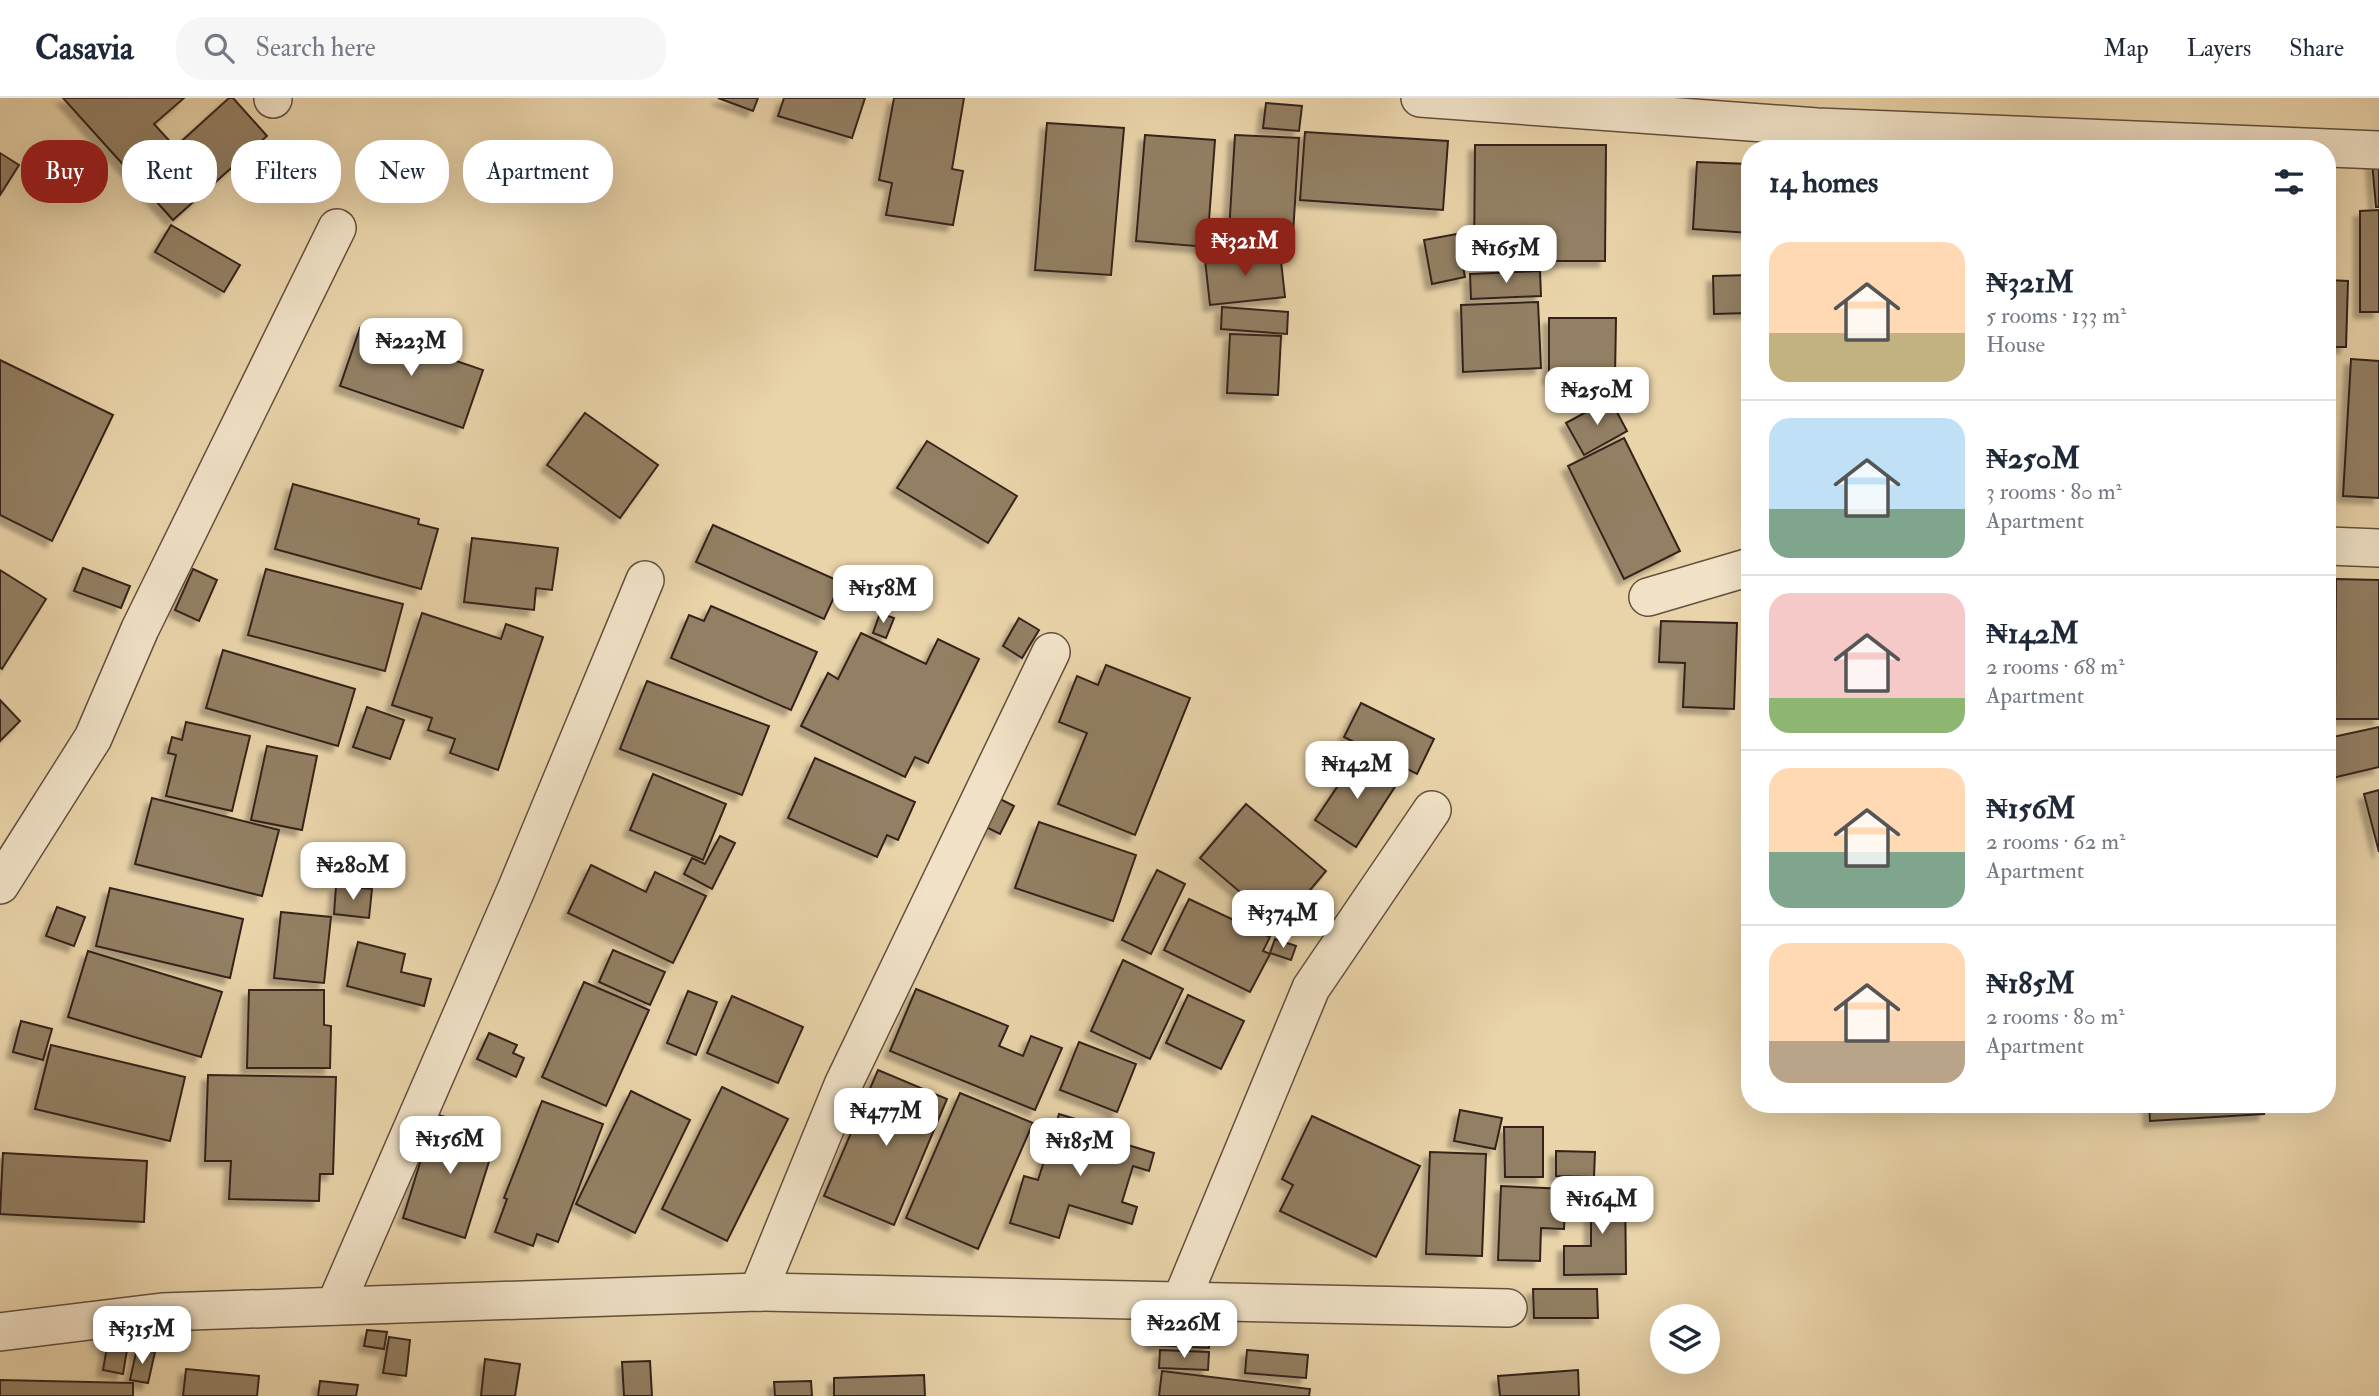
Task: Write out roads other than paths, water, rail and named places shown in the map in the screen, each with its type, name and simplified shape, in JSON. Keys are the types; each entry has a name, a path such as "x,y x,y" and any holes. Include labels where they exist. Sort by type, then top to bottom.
{"street":[{"path":"1420,98 1496,100 1818,138 1912,140"},
{"path":"2336,149 2379,150"},
{"path":"0,885 93,738 140,629 337,228"},
{"path":"2336,546 2379,548"},
{"path":"1648,597 1741,570"},
{"path":"335,1306 516,890 645,580"},
{"path":"758,1292 843,1085 1051,652"},
{"path":"1181,1301 1311,988 1432,810"},
{"path":"0,1332 162,1312 758,1292 1508,1308"}]}
